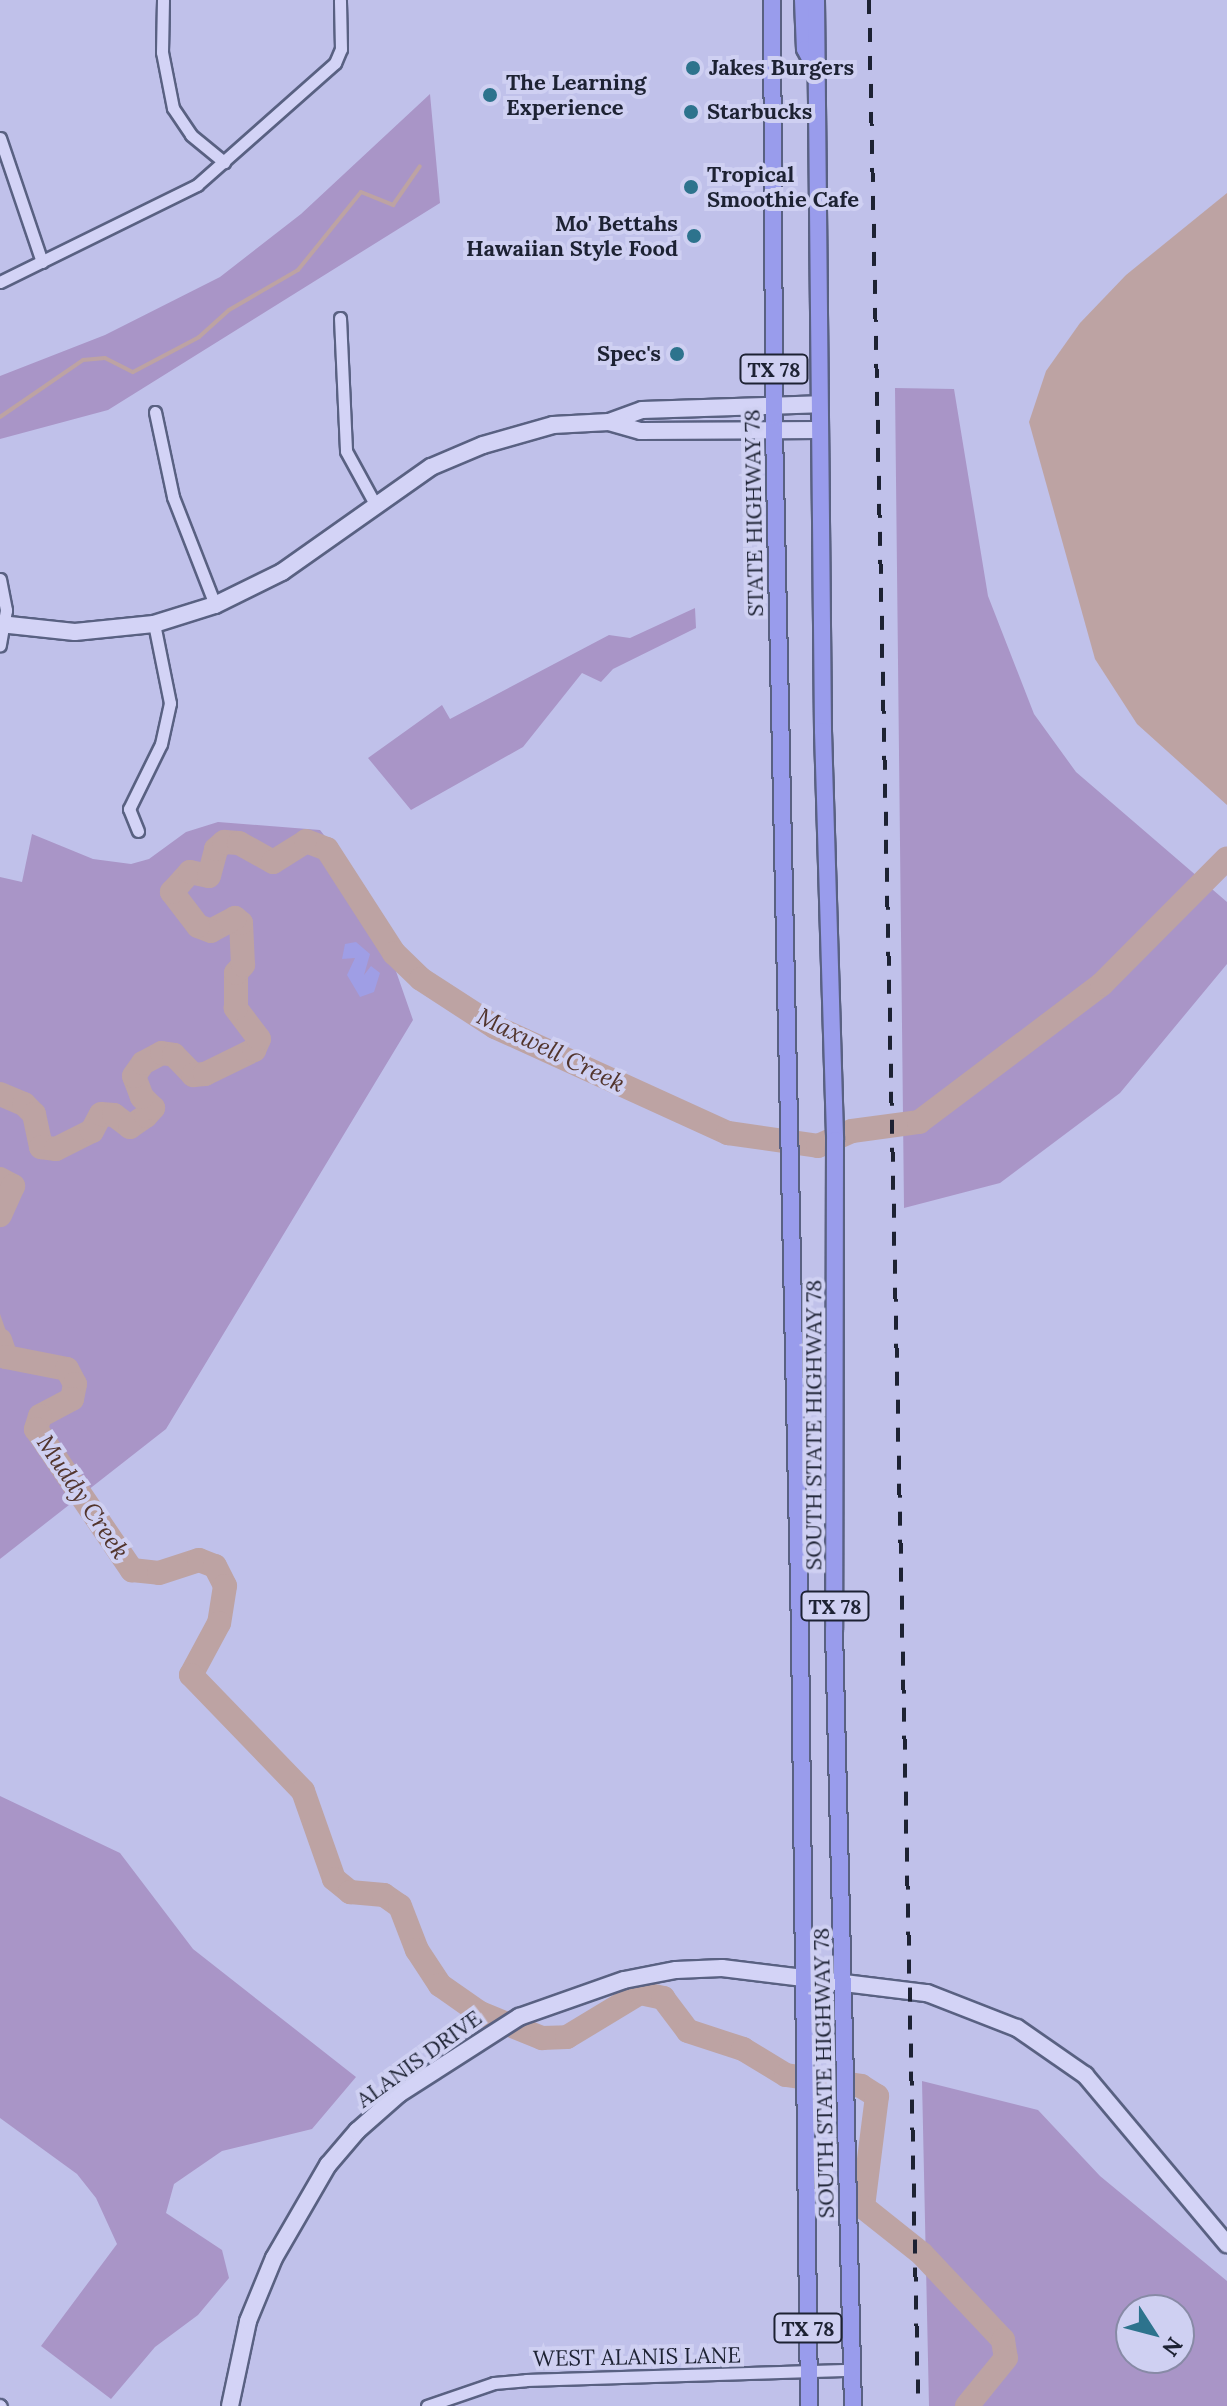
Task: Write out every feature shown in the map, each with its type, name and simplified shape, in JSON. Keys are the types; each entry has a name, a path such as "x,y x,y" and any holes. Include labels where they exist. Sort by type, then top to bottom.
{"main road":[{"name":"STATE HIGHWAY 78","path":"772,0 774,430 780,738"},
{"path":"803,0 805,49 817,73"},
{"name":"TX 78","path":"816,0 819,430"},
{"name":"SOUTH STATE HIGHWAY 78","path":"819,430 835,1196 834,1630 853,2406"},
{"name":"SOUTH STATE HIGHWAY 78","path":"780,738 805,1976 809,2406"}],"street":[{"path":"163,0 162,52 173,108 191,135 224,162"},
{"path":"0,282 197,185 335,63 341,49 340,0"},
{"path":"0,138 42,262"},
{"path":"340,318 346,451 375,504"},
{"path":"2,624 75,632 154,624 215,605 282,572 431,467 483,445 553,425 609,422 642,410 819,404"},
{"path":"675,409 675,431"},
{"path":"155,412 173,497 215,605"},
{"path":"609,422 641,431 819,430"},
{"path":"0,579 0,645"},
{"path":"138,831 129,809 161,744 170,703 154,624"},
{"name":"ALANIS DRIVE","path":"230,2406 248,2321 302,2205 357,2131 399,2094 519,2017 624,1980 676,1970 844,1980 927,1993 969,2006 1052,2050 1115,2108 1227,2244"},
{"name":"WEST ALANIS LANE","path":"427,2406 494,2383 526,2380 852,2370"}],"shaded area":[{"path":"430,94 440,203 108,410 0,439 0,376 105,335 220,277 301,214"},
{"path":"1227,193 1227,805 1137,724 1095,659 1029,422 1046,371 1080,323 1126,275"},
{"path":"895,388 954,389 988,596 1034,714 1076,772 1227,902 1227,964 1120,1093 1000,1183 904,1208"},
{"path":"695,608 696,628 613,669 601,682 582,673 523,747 411,810 368,758 442,705 450,719 609,635 630,638"},
{"path":"218,822 320,830 368,891 413,1020 166,1429 0,1559 0,877 22,882 32,834 93,859 131,864 149,859 186,832"},
{"path":"0,1314 13,1351 0,1363"},
{"path":"0,1796 120,1853 193,1949 356,2077 312,2129 222,2151 174,2184 166,2213 222,2250 229,2278 198,2315 155,2347 111,2399 41,2346 117,2244 96,2198 77,2174 0,2118"},
{"path":"922,2081 1038,2110 1100,2176 1227,2281 1227,2406 929,2406"}],"sand":[{"path":"356,942 370,954 364,975 371,966 380,973 374,992 360,997 347,975 355,958 342,959 345,944"}],"waterway":[{"path":"0,417 83,360 105,358 133,372 199,337 229,310 298,270 361,192 393,205 420,166"},
{"name":"Maxwell Creek","path":"0,1094 24,1104 34,1114 41,1147 56,1149 92,1131 101,1114 114,1115 130,1127 146,1116 153,1108 142,1097 134,1076 143,1063 162,1053 174,1055 193,1075 205,1074 254,1050 259,1039 236,1008 236,973 243,965 241,923 235,918 211,931 198,926 172,892 190,872 209,876 216,849 224,842 239,843 273,862 306,841 327,849 394,953 421,979 495,1027 728,1133 818,1146 852,1131 919,1122 1102,984 1227,858"},
{"name":"Maxwell Creek","path":"0,1179 13,1186 0,1215"},
{"name":"Muddy Creek","path":"0,1340 6,1357 67,1369 75,1384 72,1399 40,1416 36,1429 132,1570 159,1573 199,1560 215,1566 225,1586 219,1623 191,1675 303,1791 334,1879 350,1892 384,1895 400,1906 417,1950 440,1985 480,2013 542,2038 567,2037 640,1993 663,1998 688,2031 743,2049 786,2075 861,2086 877,2096 863,2207 922,2254 1003,2340 1006,2358 967,2406"}],"railway":[{"path":"869,0 918,2406"}],"place":[{"name":"Jakes Burgers","path":"693,68"},
{"name":"The Learning Experience","path":"490,95"},
{"name":"Starbucks","path":"691,112"},
{"name":"Tropical Smoothie Cafe","path":"691,187"},
{"name":"Mo' Bettahs Hawaiian Style Food","path":"694,236"},
{"name":"Spec's","path":"677,354"}]}
